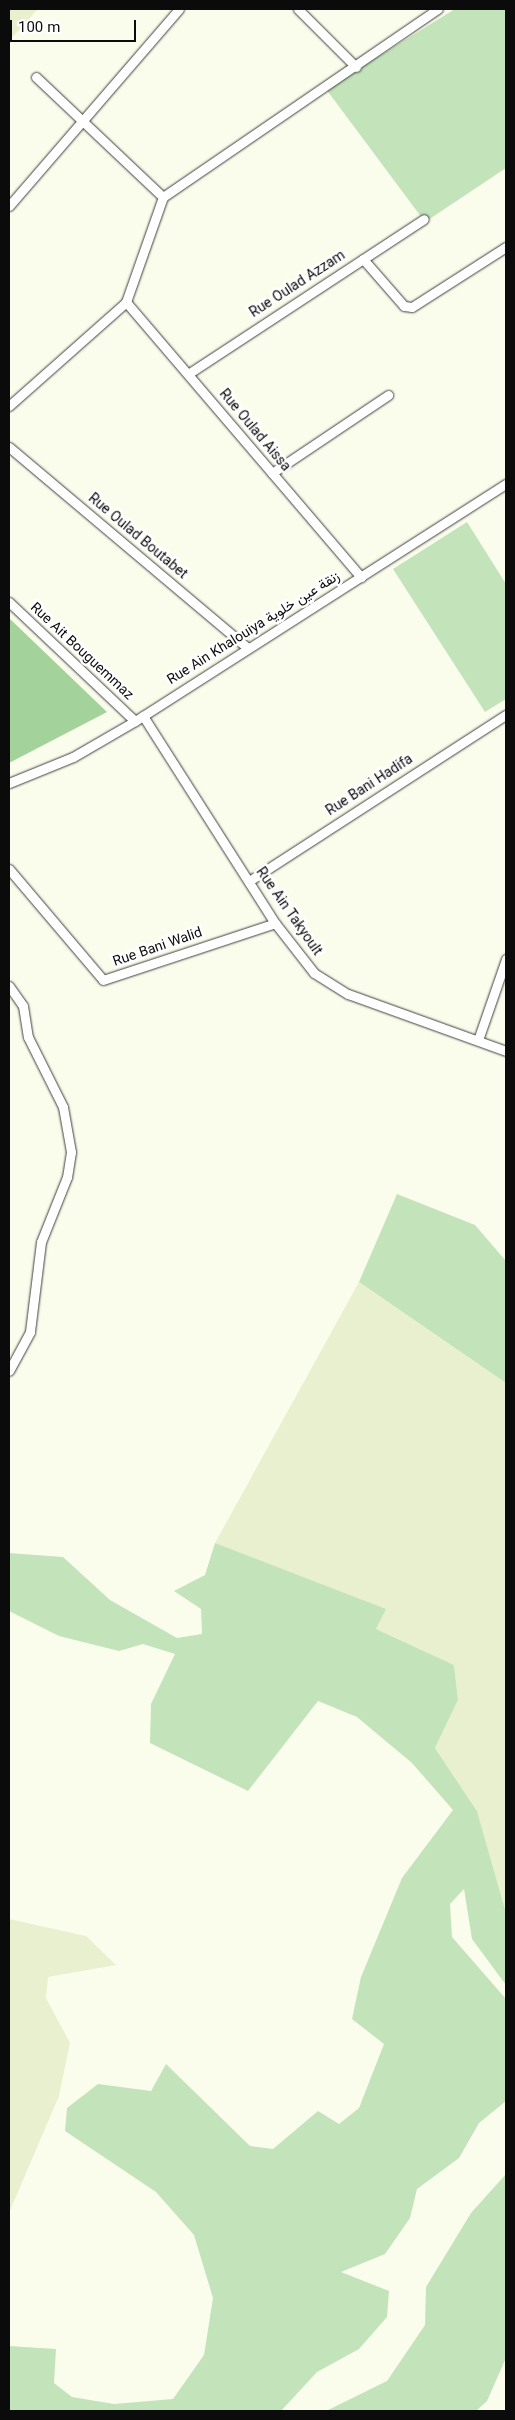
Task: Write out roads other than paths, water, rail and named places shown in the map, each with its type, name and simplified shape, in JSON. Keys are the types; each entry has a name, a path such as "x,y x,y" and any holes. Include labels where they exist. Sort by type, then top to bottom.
{"street":[{"path":"9,206 84,123 179,9"},
{"path":"298,9 356,67"},
{"path":"9,406 126,302 164,197 438,9"},
{"path":"36,77 164,197"},
{"name":"Rue Oulad Azzam","path":"188,374 424,219"},
{"path":"364,259 408,307 506,247"},
{"name":"Rue Oulad Aissa","path":"126,302 361,577"},
{"path":"272,473 388,395"},
{"name":"Rue Oulad Boutabet","path":"9,447 248,648"},
{"name":"Rue Ain Khalouiya زنقة عين خلوية","path":"9,783 73,758 135,721 506,484"},
{"name":"Rue Ait Bouguemmaz","path":"9,602 135,721"},
{"name":"Rue Bani Hadifa","path":"249,881 506,715"},
{"name":"Rue Ain Takyoult","path":"143,716 275,923 325,982 348,994 478,1040 506,1052"},
{"name":"Rue Bani Walid","path":"9,869 102,980 275,923"},
{"path":"478,1040 506,959"},
{"path":"9,986 23,1006 28,1037 61,1102 71,1152 67,1177 41,1242 30,1332 9,1371"}]}
